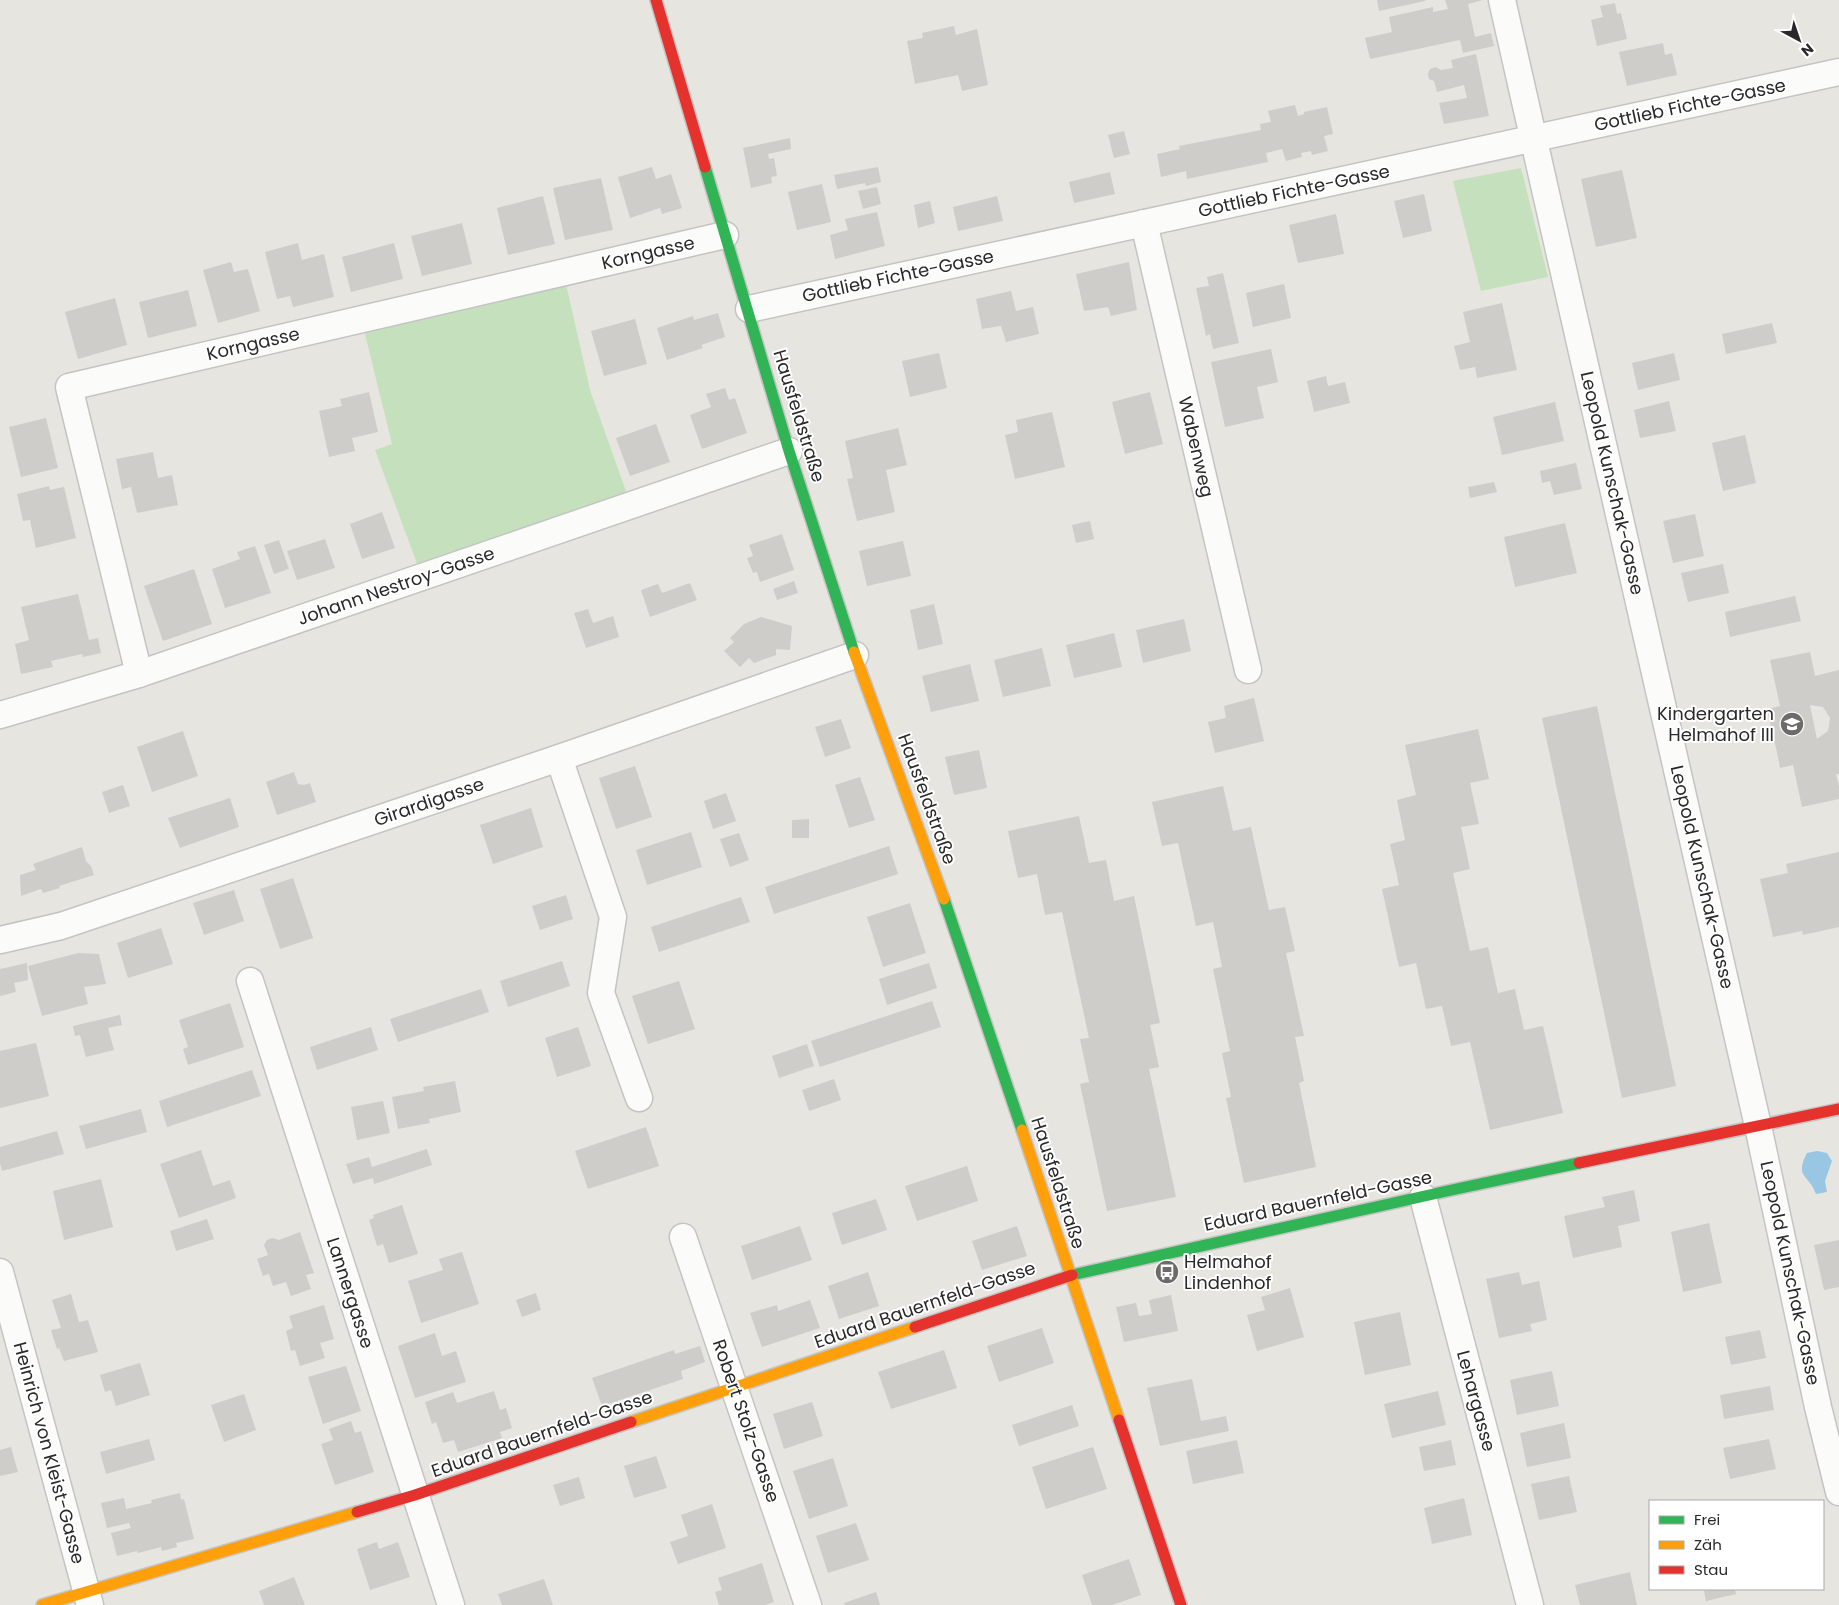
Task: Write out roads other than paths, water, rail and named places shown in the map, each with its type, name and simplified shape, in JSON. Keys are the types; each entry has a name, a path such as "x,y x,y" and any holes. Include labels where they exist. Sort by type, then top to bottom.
{"street":[{"name":"Hausfeldstraße","path":"656,0 790,451 855,655 938,880 1181,1605"},
{"name":"Leopold Kunschak-Gasse","path":"1502,0 1758,1126 1818,1407 1839,1492"},
{"name":"Gottlieb Fichte-Gasse","path":"749,309 1839,72"},
{"name":"Wabenweg","path":"1144,223 1248,670"},
{"name":"Korngasse","path":"139,674 69,387 725,235"},
{"name":"Johann Nestroy-Gasse","path":"0,715 139,674 790,451"},
{"name":"Girardigasse","path":"0,940 61,926 559,758 855,655"},
{"path":"559,758 613,916 601,993 639,1098"},
{"name":"Lannergasse","path":"250,981 451,1605"},
{"name":"Eduard Bauernfeld-Gasse","path":"42,1605 88,1598 414,1495 1070,1275 1423,1197 1839,1110"},
{"name":"Lehargasse","path":"1423,1197 1530,1605"},
{"name":"Robert Stolz-Gasse","path":"684,1237 808,1605"},
{"name":"Heinrich von Kleist-Gasse","path":"0,1272 88,1598"}],"water":[{"path":"1817,1151 1827,1153 1832,1161 1825,1181 1827,1192 1816,1194 1802,1172 1802,1167 1807,1153"}],"place":[{"name":"Kindergarten Helmahof III","path":"1792,724"},
{"name":"Helmahof Lindenhof","path":"1167,1272"}]}
